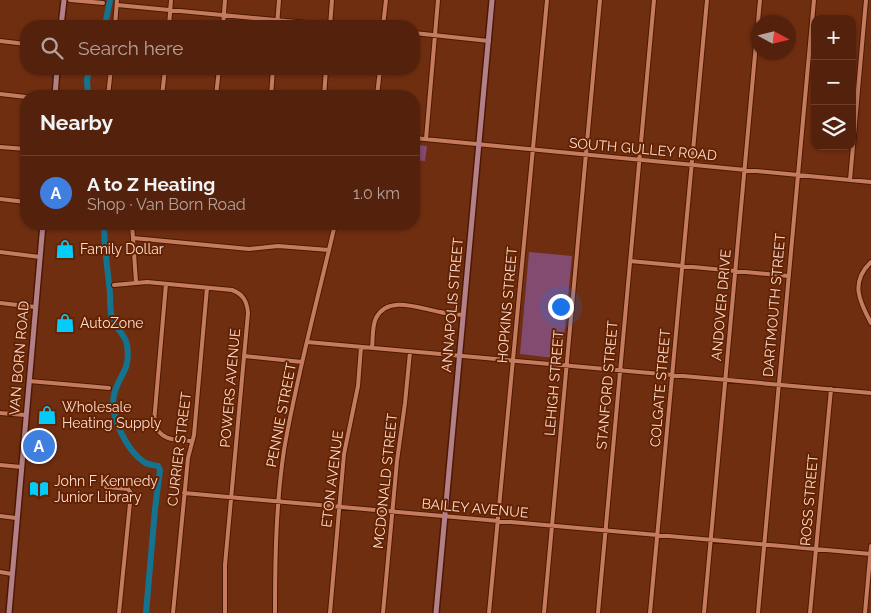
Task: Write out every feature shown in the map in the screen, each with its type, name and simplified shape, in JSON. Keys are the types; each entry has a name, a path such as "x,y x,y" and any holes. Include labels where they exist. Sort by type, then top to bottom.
{"street":[{"path":"62,20 64,0"},
{"path":"70,0 103,3"},
{"path":"169,20 171,0"},
{"path":"224,20 225,0"},
{"path":"116,20 117,2 170,10 278,20 279,0"},
{"path":"330,20 332,0"},
{"path":"384,20 386,0"},
{"path":"426,139 438,0"},
{"name":"ANNAPOLIS STREET","path":"436,613 492,0"},
{"name":"HOPKINS STREET","path":"489,613 546,0"},
{"name":"LEHIGH STREET","path":"544,613 600,0"},
{"name":"STANFORD STREET","path":"598,613 654,0"},
{"name":"COLGATE STREET","path":"650,613 707,0"},
{"name":"ANDOVER DRIVE","path":"704,613 760,0"},
{"name":"DARTMOUTH STREET","path":"758,613 814,0"},
{"path":"850,180 861,76 866,0"},
{"path":"420,34 488,41"},
{"path":"0,41 20,43"},
{"path":"55,90 57,75"},
{"path":"109,90 110,75"},
{"path":"163,90 164,75"},
{"path":"217,90 218,75"},
{"path":"271,90 273,75"},
{"path":"324,90 326,75"},
{"path":"378,90 379,75"},
{"path":"0,94 20,96"},
{"name":"SOUTH GULLEY ROAD","path":"420,138 871,182"},
{"path":"0,147 20,149"},
{"path":"0,199 20,201"},
{"name":"VAN BORN ROAD","path":"9,613 42,230"},
{"path":"132,230 136,282"},
{"name":"PENNIE STREET","path":"275,613 275,564 279,502 286,443 302,362 334,230"},
{"path":"133,238 249,249 278,246 329,250"},
{"path":"0,252 40,257"},
{"path":"630,261 788,276"},
{"path":"871,262 861,276 858,292 861,304 871,323"},
{"name":"POWERS AVENUE","path":"114,285 136,282 235,291 245,300 248,312 225,565 225,613"},
{"path":"166,284 154,422 157,431 165,438 192,441"},
{"name":"CURRIER STREET","path":"173,613 184,494 192,441 208,288"},
{"path":"0,303 35,307"},
{"path":"372,348 375,319 381,311 389,306 397,304 439,312 463,314"},
{"path":"307,342 871,393"},
{"name":"ETON AVENUE","path":"330,613 344,454 358,386 362,347"},
{"name":"MCDONALD STREET","path":"383,613 410,352"},
{"path":"244,356 302,362"},
{"path":"29,382 108,388"},
{"name":"ROSS STREET","path":"810,613 831,389"},
{"path":"0,412 26,415"},
{"path":"0,465 21,467"},
{"path":"106,487 130,490 119,613"},
{"name":"BAILEY AVENUE","path":"184,494 871,554"},
{"path":"0,516 16,518"},
{"path":"865,613 871,546"},
{"path":"0,572 12,574"}],"shaded area":[{"path":"420,145 427,146 425,161 420,161"},
{"path":"529,252 572,256 562,359 520,354"}],"waterway":[{"path":"106,20 110,0"},
{"path":"88,75 88,90"},
{"path":"104,230 111,314 113,322 126,341 128,354 126,367 114,395 114,412 121,432 131,450 144,462 158,466 160,470 146,613"}],"place":[{"name":"Family Dollar","path":"65,249"},
{"name":"AutoZone","path":"65,323"},
{"name":"Wholesale Heating Supply","path":"47,415"},
{"name":"A to Z Heating","path":"39,446"},
{"name":"John F Kennedy Junior Library","path":"39,489"}]}
